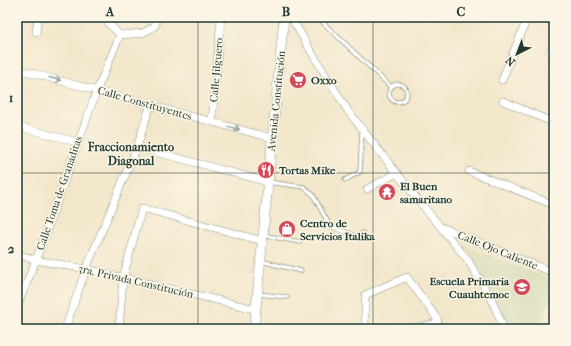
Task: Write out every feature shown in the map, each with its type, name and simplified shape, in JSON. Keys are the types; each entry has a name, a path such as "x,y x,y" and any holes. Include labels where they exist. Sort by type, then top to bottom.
{"main road":[{"name":"Avenida Constitución","path":"254,329 284,17"}],"street":[{"path":"36,32 38,17"},
{"path":"105,17 108,23 120,35 143,33 155,26 157,17"},
{"name":"Calle Jilguero","path":"212,122 221,17"},
{"path":"291,17 324,72 362,130 467,259 491,298 504,329"},
{"path":"502,80 528,17"},
{"name":"Calle Toma de Granaditas","path":"17,307 36,260 77,142 120,35"},
{"name":"Calle Constituyentes","path":"17,69 272,138"},
{"path":"503,101 554,123"},
{"path":"65,329 86,269 137,147 150,106"},
{"path":"17,126 77,142"},
{"path":"137,147 268,182"},
{"path":"469,171 554,205"},
{"path":"367,189 397,173"},
{"path":"118,329 123,278 142,208 262,238"},
{"name":"Calle Ojo Caliente","path":"442,227 554,273"},
{"name":"3ra. Privada Constitución","path":"17,254 36,260 86,269 256,309"},
{"path":"365,329 365,294 407,277 438,320 434,324 407,329"},
{"path":"551,329 554,321"}],"lane":[{"path":"317,17 391,87"},
{"path":"396,84 402,85 407,93 405,98 400,102 392,100 389,96 389,90 391,87 396,84"},
{"path":"345,180 360,172 362,130"},
{"path":"268,182 304,187 313,194 330,226 356,236 363,233"},
{"path":"262,238 300,242"},
{"path":"260,261 301,271"},
{"path":"257,294 287,297"}],"shaded area":[{"name":"Escuela Primaria Cuauhtemoc","path":"464,246 554,280 554,292 538,329 510,329 487,282"}],"place":[{"name":"Oxxo","path":"298,80"},
{"name":"Tortas Mike","path":"266,170"},
{"name":"El Buen samaritano","path":"387,192"},
{"name":"Centro de Servicios Italika","path":"287,229"},
{"name":"Escuela Primaria Cuauhtemoc","path":"522,287"}],"district":[{"name":"Fraccionamiento Diagonal","path":"131,154"}]}
